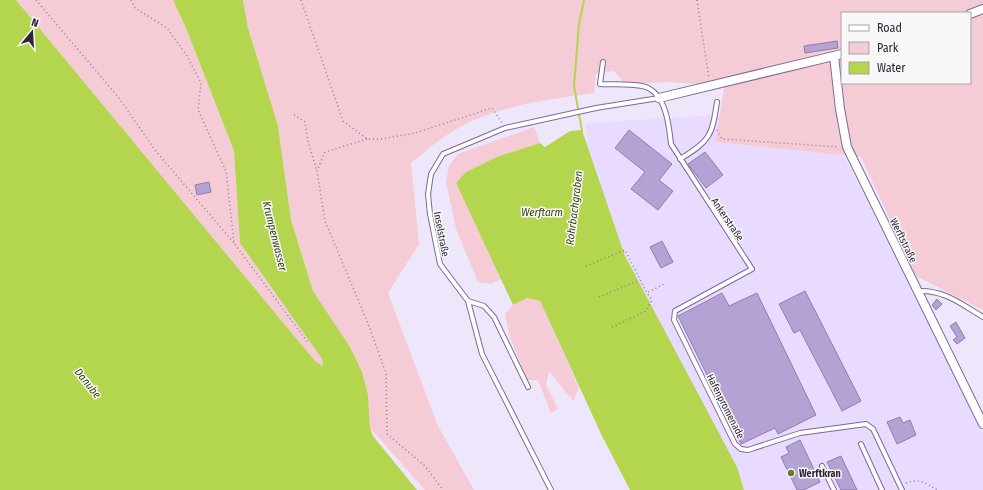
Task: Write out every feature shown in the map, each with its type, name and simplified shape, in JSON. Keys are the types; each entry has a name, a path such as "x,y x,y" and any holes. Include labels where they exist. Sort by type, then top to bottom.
{"street":[{"path":"971,14 983,9"},
{"path":"659,98 710,87 838,55"},
{"name":"Werftstraße","path":"838,55 840,108 847,147 983,424"}],"lane":[{"path":"604,62 600,84 645,87 654,91 659,98"},
{"name":"Inselstraße","path":"551,490 482,354 468,301 440,264 429,207 428,194 431,174 443,154 505,128 596,108 659,98"},
{"name":"Ankerstraße","path":"659,98 669,125 671,144 752,269 674,311"},
{"path":"680,159 700,147 708,138 713,124 717,102"},
{"path":"917,291 931,290 940,292 983,316"},
{"path":"468,301 484,306 494,317 528,387"},
{"name":"Hafenpromenade","path":"674,311 674,320 735,444 741,449 748,450 800,433 819,429 866,424 873,429 901,488"},
{"path":"861,444 882,490"},
{"path":"822,466 834,490"}],"path":[{"path":"36,0 119,98 155,150 234,243 309,344"},
{"path":"131,0 134,8 167,28 187,56 201,83 198,110 226,172 234,243"},
{"path":"301,0 342,121 367,139"},
{"path":"698,0 710,87"},
{"path":"316,171 325,152 367,139 381,139 415,133 492,108 505,128"},
{"path":"294,115 305,122 325,221 367,321 386,374 387,434 424,466 443,490"},
{"path":"713,124 722,139 847,147"},
{"path":"586,266 625,250 652,300 646,311 612,327"},
{"path":"599,297 640,280"},
{"path":"647,293 664,284"},
{"path":"901,488 914,480 925,482 937,490"}],"shaded area":[{"path":"720,115 715,142 843,155 870,206 983,434 983,490 744,490 736,467 625,256 587,142 586,123"}],"green space":[{"path":"16,0 173,0 186,28 234,151 240,243 322,359 323,366 316,363"},
{"path":"243,0 983,0 983,310 916,276 861,157 715,142 726,78 693,84 671,82 625,84 614,71 596,74 594,93 540,101 505,109 488,115 449,134 411,163 419,244 388,293 438,426 474,490 425,490 370,428 368,395 349,346 313,291 291,220 278,126 248,28"},
{"path":"534,127 540,143 499,156 466,172 456,183 501,279 491,284 478,282 456,229 446,182 449,165 458,154"},
{"path":"527,298 540,301 579,388 573,401 549,371 546,385 558,409 551,413 538,380 527,380 509,335 505,314 513,305"}],"water":[{"path":"0,0 16,0 300,343 316,362 323,366 322,359 240,243 234,151 186,28 173,0 243,0 248,28 278,126 291,220 313,291 350,347 362,372 368,395 370,428 373,436 417,490 0,490"},
{"name":"Werftarm","path":"582,130 625,256 737,467 744,490 630,490 602,436 540,301 527,298 513,305 456,183 466,172 499,156 540,143 545,147 570,131"}],"building":[{"path":"837,41 838,48 805,53 804,46"},
{"path":"629,130 672,164 659,180 673,191 658,210 631,189 645,172 615,148"},
{"path":"705,152 723,175 706,188 688,164"},
{"path":"209,182 211,192 197,195 195,185"},
{"path":"662,241 673,262 661,268 650,247"},
{"path":"805,291 861,401 842,411 800,330 794,333 779,304"},
{"path":"722,293 729,306 757,293 816,415 778,434 775,428 741,444 678,316"},
{"path":"937,299 942,304 936,310 932,305"},
{"path":"956,322 965,338 957,344 953,340 957,337 950,326"},
{"path":"900,417 903,423 910,420 916,435 897,444 887,422"},
{"path":"800,440 820,482 804,490 797,490 781,457 789,453 786,447"},
{"path":"841,456 857,490 841,490 827,462"}],"waterway":[{"name":"Rohrbachgraben","path":"582,131 574,86 579,24 584,0"}],"place":[{"name":"Werftkran","path":"791,473"}],"water label":[{"name":"Krumpenwasser","path":"275,236"},
{"name":"Danube","path":"88,383"}]}
